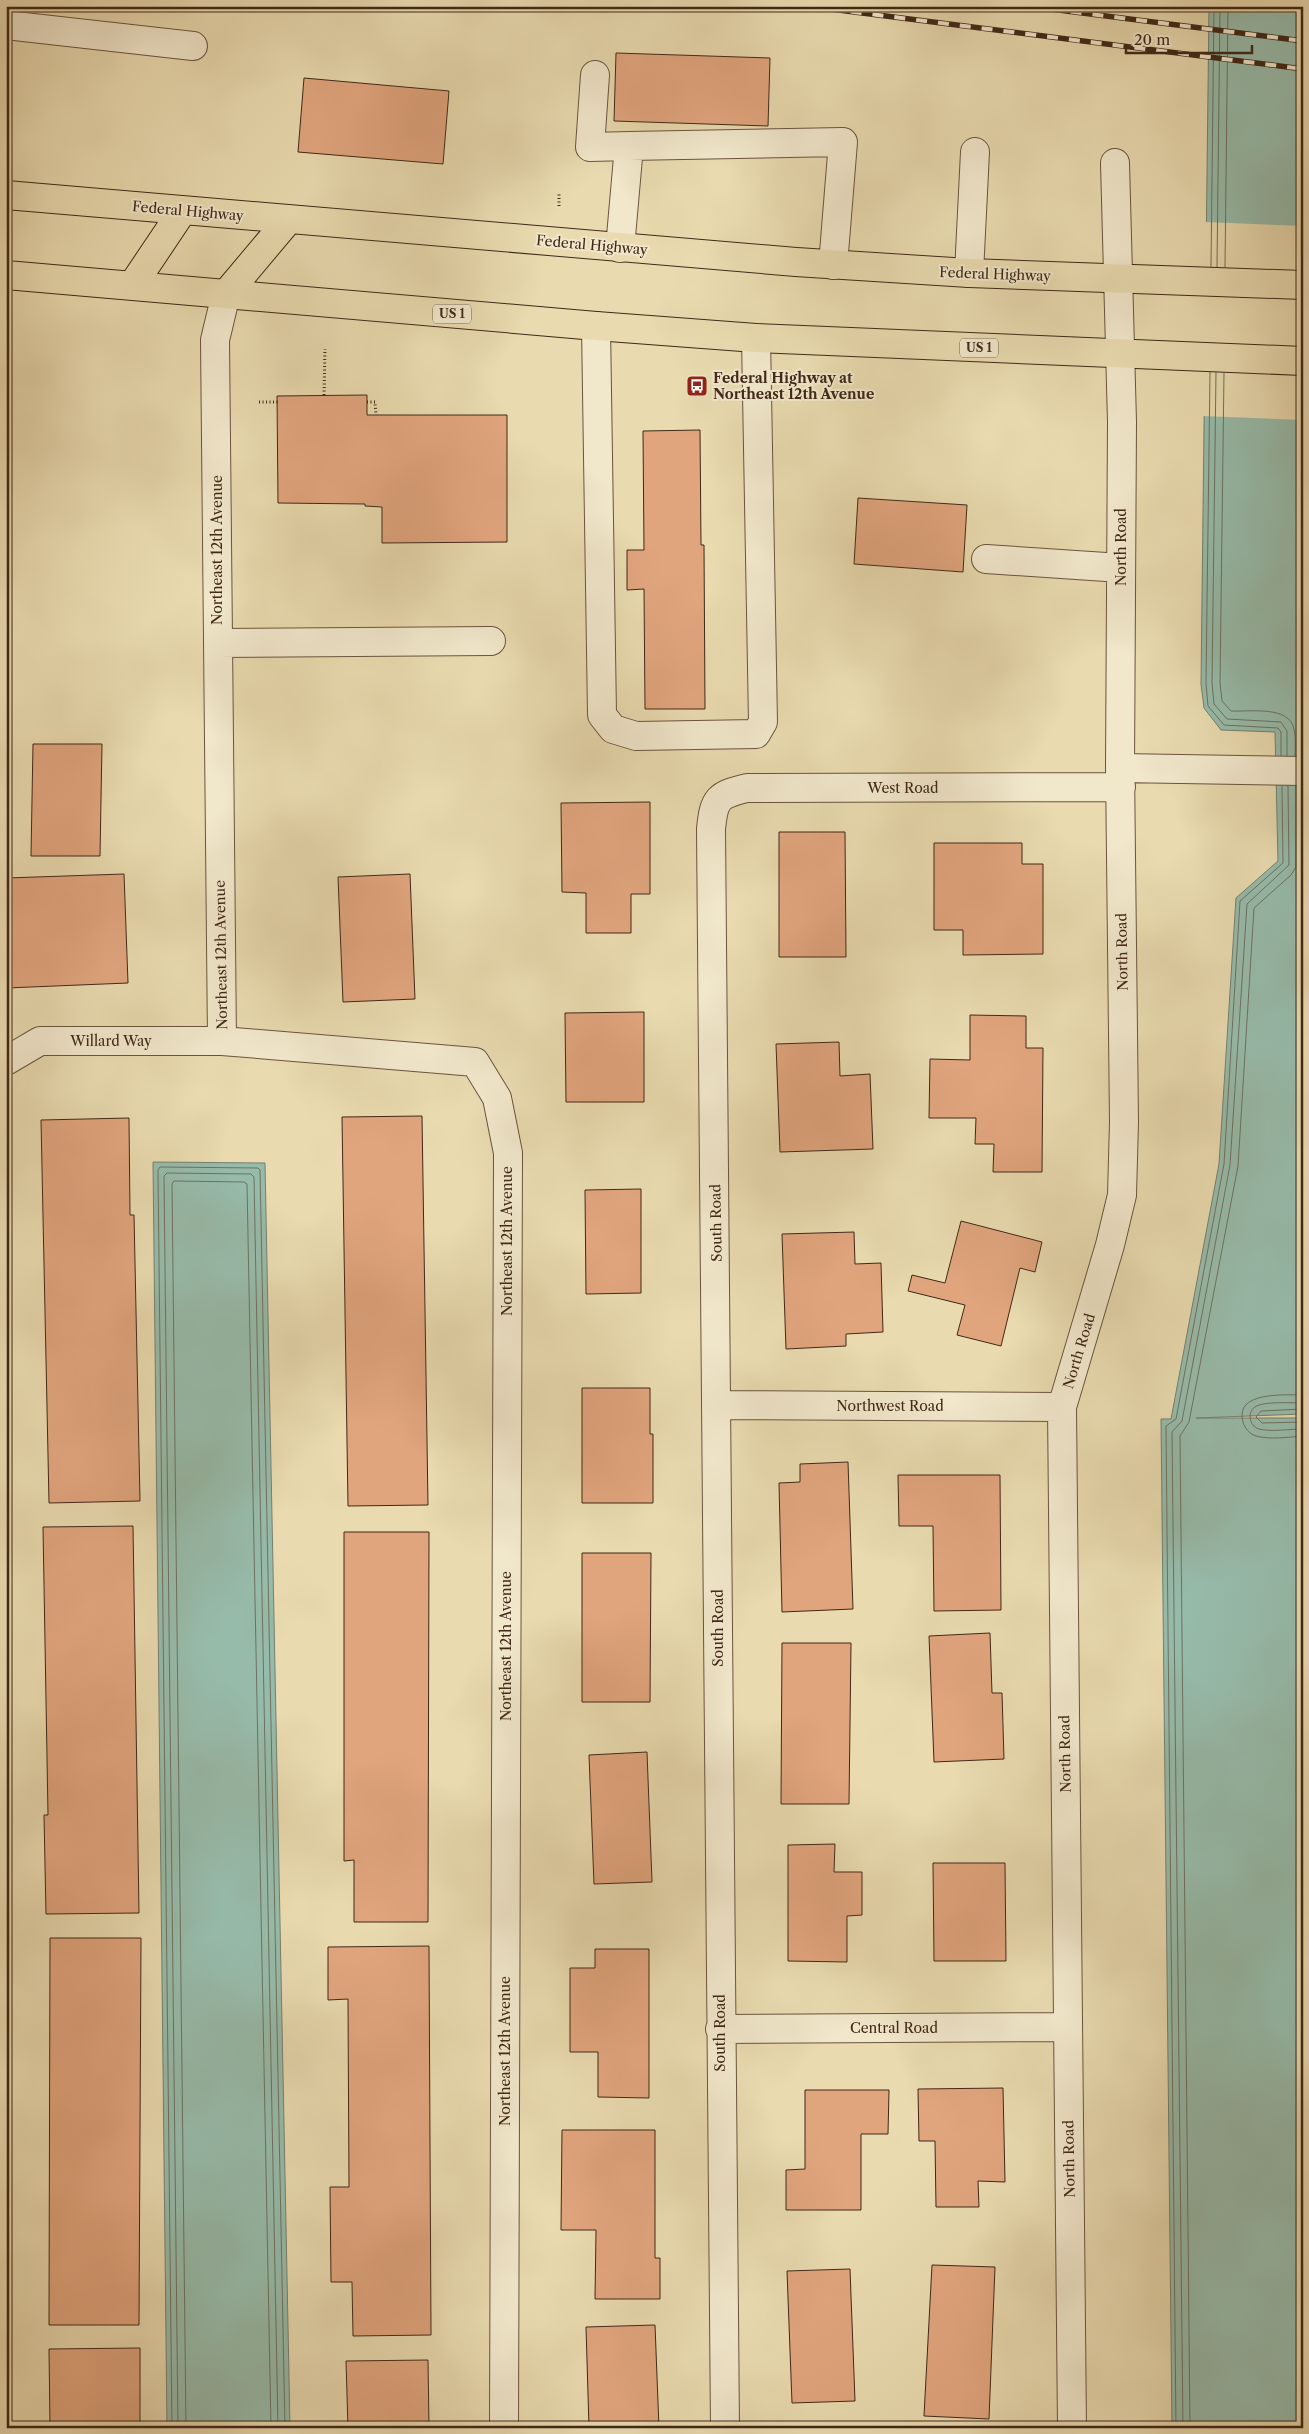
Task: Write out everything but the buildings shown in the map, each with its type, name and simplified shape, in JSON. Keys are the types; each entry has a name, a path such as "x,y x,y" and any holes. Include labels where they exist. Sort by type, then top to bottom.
{"main road":[{"name":"Federal Highway","path":"6,195 833,265 969,273 1303,285"},
{"path":"132,286 183,210"},
{"path":"226,294 289,219"},
{"name":"US 1","path":"6,275 756,338 1303,361"}],"street":[{"path":"6,25 194,46"},
{"path":"595,75 590,147 843,142 833,265"},
{"path":"620,248 629,146"},
{"path":"969,273 975,152"},
{"name":"North Road","path":"1072,2428 1062,1407 1110,1245 1122,1195 1124,1122 1120,354 1115,163"},
{"name":"Northeast 12th Avenue","path":"226,294 216,340 222,1041 475,1062 497,1098 508,1153 504,2428"},
{"path":"596,326 602,715 613,729 636,736 756,734 763,722 756,338"},
{"path":"986,559 1121,568"},
{"path":"218,643 491,641"},
{"name":"West Road","path":"711,828 713,807 725,794 747,788 1303,771"},
{"name":"South Road","path":"711,828 718,1405 720,2029 725,2428"},
{"name":"Willard Way","path":"6,1061 40,1041 222,1041"},
{"name":"Northwest Road","path":"718,1405 1062,1407"},
{"name":"Central Road","path":"720,2029 1068,2026"}],"path":[{"path":"558,211 559,194"},
{"path":"324,395 325,349"},
{"path":"259,402 278,402"},
{"path":"367,402 375,402 376,415"}],"water":[{"path":"1209,6 1303,6 1303,1414 1196,1418 1303,1418 1303,2428 1172,2428 1161,1419 1171,1419 1219,1164 1236,898 1278,861 1275,732 1221,730 1204,708 1201,684"},
{"path":"153,1162 265,1163 290,2428 167,2428"}],"pier":[{"path":"1204,222 1303,226 1303,420 1202,416"}],"railway":[{"path":"807,6 1303,69"},
{"path":"1027,6 1303,41"}],"place":[{"name":"Federal Highway at Northeast 12th Avenue","path":"697,386"}]}
